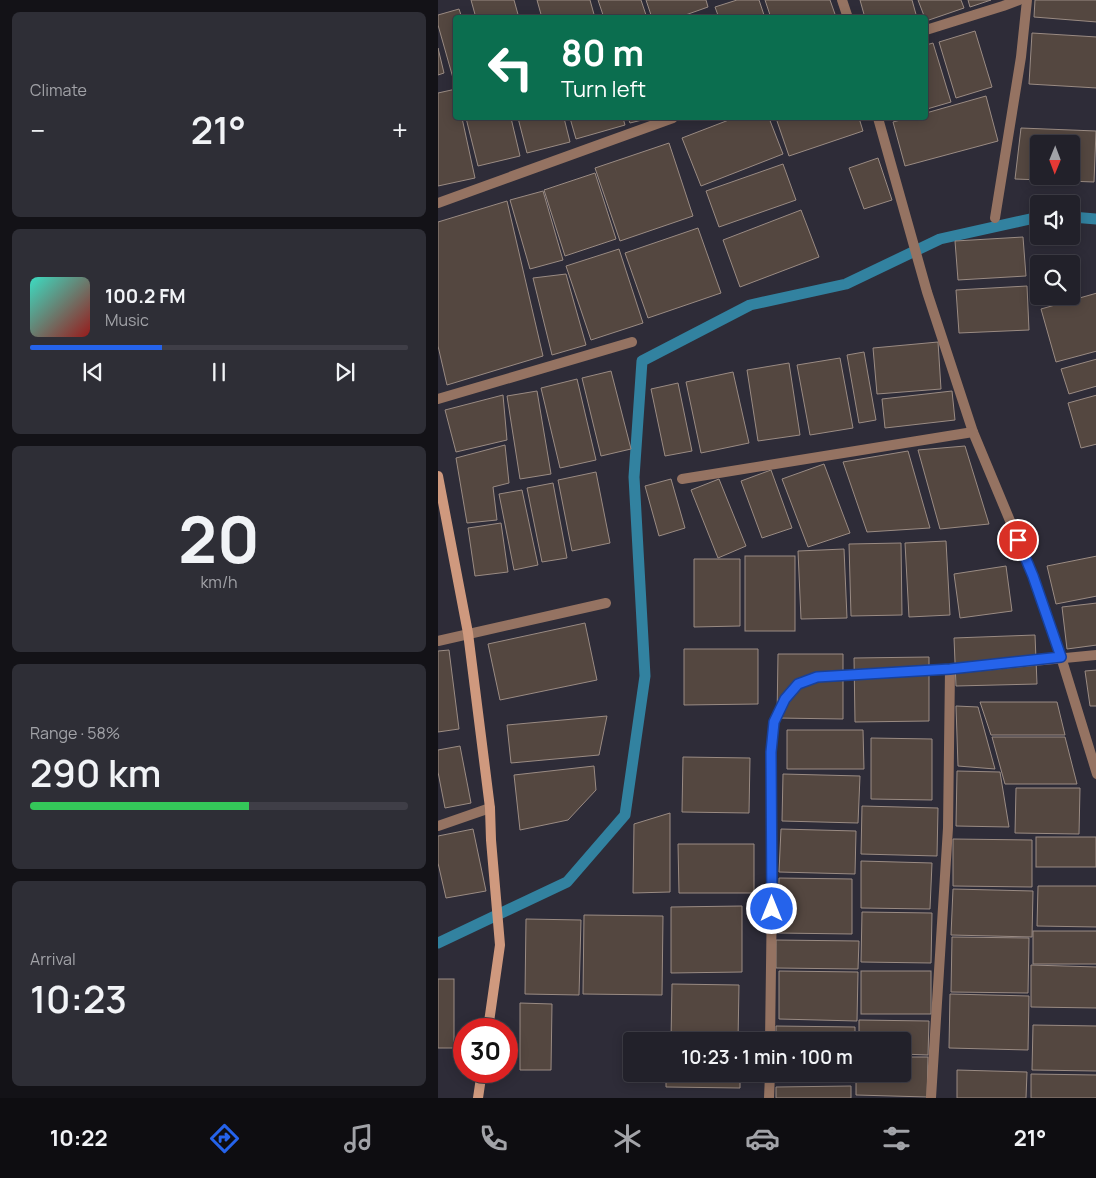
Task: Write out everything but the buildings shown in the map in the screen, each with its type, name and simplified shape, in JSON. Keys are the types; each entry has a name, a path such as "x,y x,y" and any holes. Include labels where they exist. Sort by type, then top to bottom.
{"street":[{"path":"842,0 847,15"},
{"path":"928,29 1018,0"},
{"path":"995,218 1021,57 1027,0"},
{"path":"438,203 667,120"},
{"path":"879,120 927,292 973,432 1033,576 1061,657 1096,774"},
{"path":"438,399 632,342"},
{"path":"682,479 973,432"},
{"path":"438,476 468,633 490,808 500,945 490,1018"},
{"path":"438,641 606,603"},
{"path":"770,1032 771,752 774,722 785,699 798,684 817,677 950,669 1096,655"},
{"path":"931,1098 948,828 950,669"},
{"path":"438,826 490,808"},
{"path":"769,1098 770,1082"},
{"path":"478,1098 480,1083"}],"waterway":[{"path":"1080,218 1097,219"},
{"path":"438,943 567,882 625,815 645,676 634,477 642,361 750,305 846,284 940,239 1030,219"}],"route":[{"path":"772,909 771,752 774,722 785,699 798,684 817,677 950,669 1061,657 1033,576 1018,540"}]}
